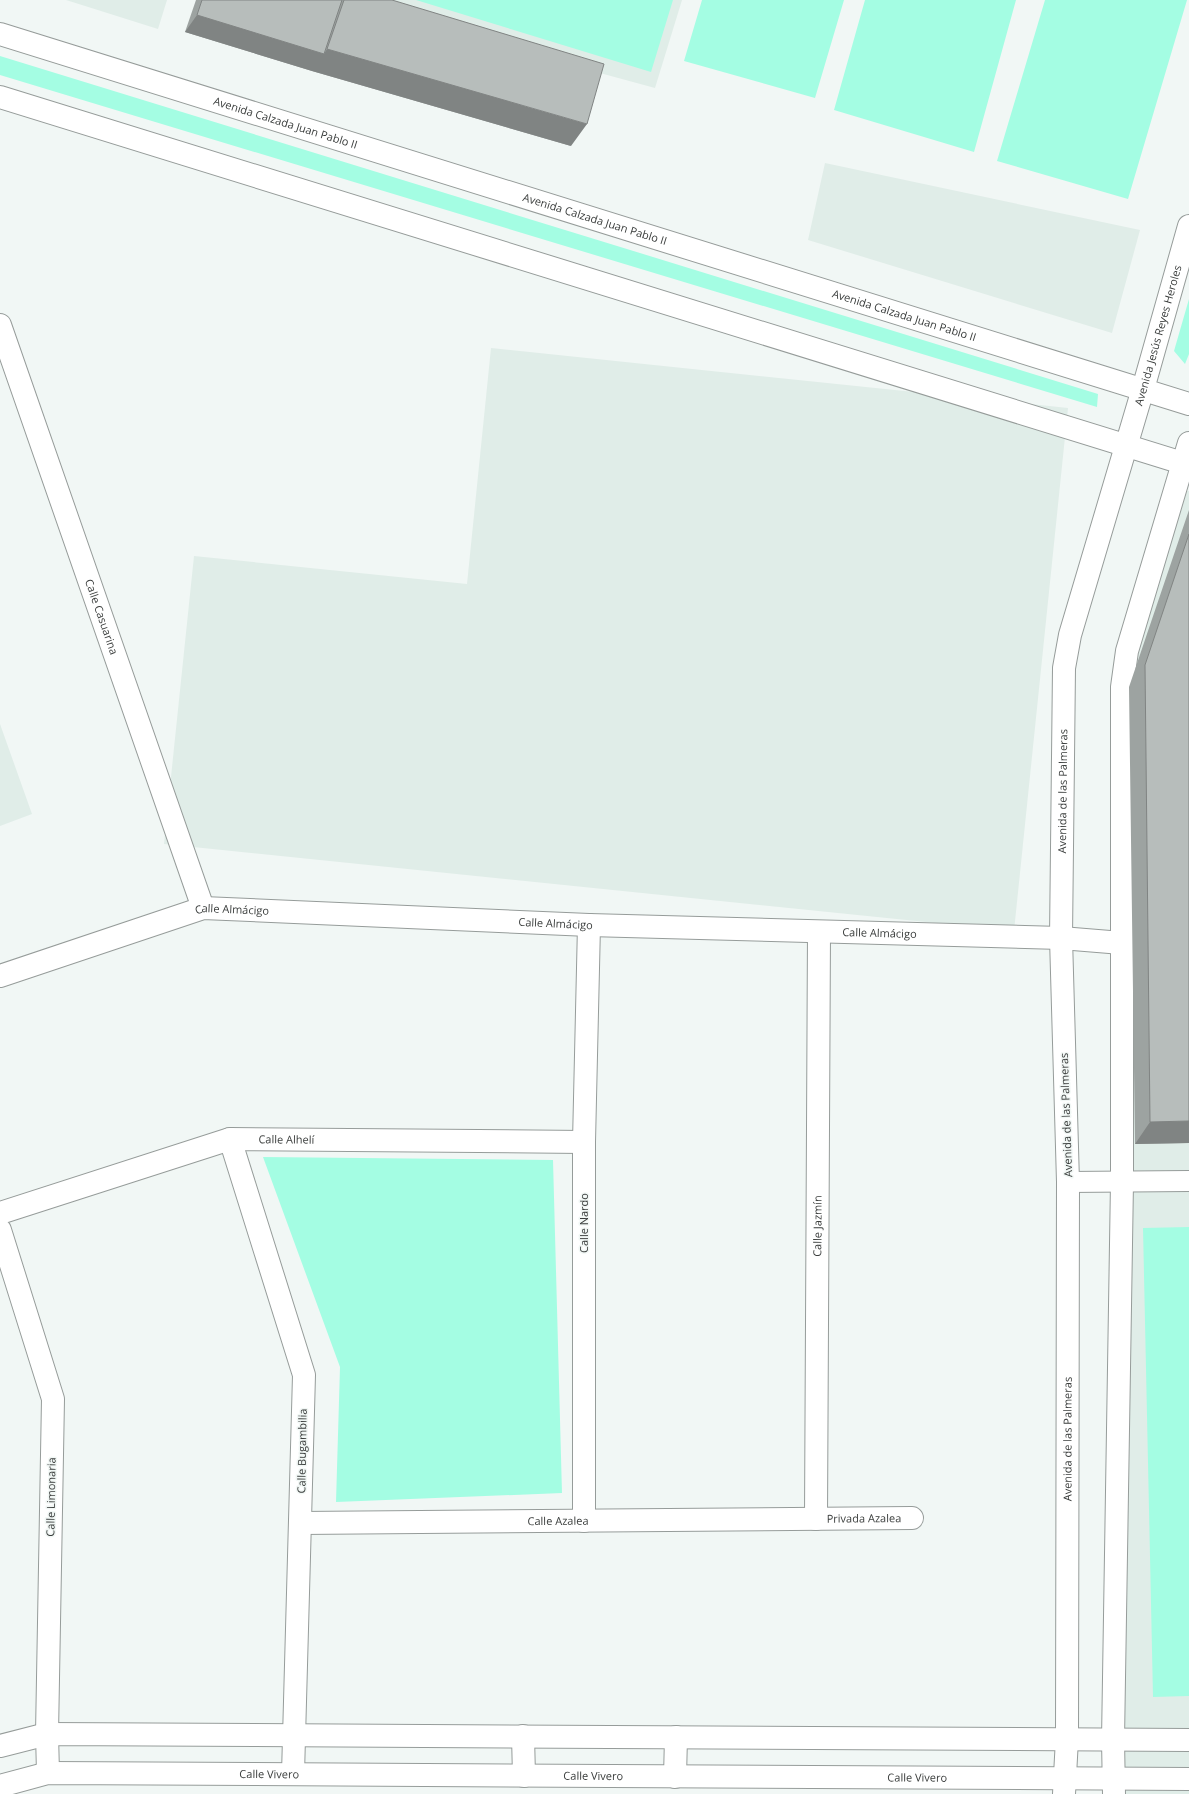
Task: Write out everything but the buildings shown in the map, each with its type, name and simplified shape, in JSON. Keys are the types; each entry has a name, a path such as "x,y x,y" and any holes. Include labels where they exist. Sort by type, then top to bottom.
{"street":[{"name":"Avenida Calzada Juan Pablo II","path":"0,34 1189,404"},
{"path":"0,97 1126,444 1187,457 1127,651 1122,687 1122,1182 1113,1740 1114,1786"},
{"name":"Avenida Jesús Reyes Heroles","path":"1126,444 1189,226"},
{"name":"Calle Casuarina","path":"0,325 203,908"},
{"name":"Avenida de las Palmeras","path":"1064,1786 1066,1739 1068,1182 1061,938 1064,668 1070,634 1126,444"},
{"name":"Calle Almácigo","path":"0,976 203,908 589,925 1061,938 1122,943"},
{"name":"Calle Nardo","path":"584,1521 584,1142 589,925"},
{"name":"Calle Jazmín","path":"816,1519 819,932"},
{"name":"Calle Alhelí","path":"0,1213 230,1138 584,1142"},
{"name":"Calle Bugambilia","path":"230,1138 304,1375 293,1774"},
{"name":"Calle Limonaria","path":"0,1230 53,1399 47,1734 48,1772"},
{"name":"Privada Azalea","path":"816,1519 912,1518"},
{"name":"Calle Azalea","path":"300,1523 816,1519"},
{"path":"0,1746 47,1734 1189,1740"},
{"path":"523,1736 524,1776"},
{"path":"675,1776 676,1737"},
{"name":"Calle Vivero","path":"0,1786 48,1772 675,1776 1064,1786 1114,1786 1189,1779"}],"lane":[{"path":"1068,1182 1189,1181"}],"shaded area":[{"path":"66,0 167,0 158,29"},
{"path":"331,0 682,0 655,88"},
{"path":"825,163 1140,230 1112,333 808,240"},
{"path":"491,348 1068,408 1014,931 164,844 194,556 467,584"},
{"path":"1187,491 1189,491 1189,1794 1125,1794 1123,687"},
{"path":"0,724 32,814 0,826"}],"green space":[{"path":"416,0 673,0 651,72"},
{"path":"702,0 844,0 815,98 684,61"},
{"path":"865,0 1016,0 974,152 834,110"},
{"path":"1045,0 1187,0 1128,199 997,161"},
{"path":"0,56 1098,394 1097,407 0,75"},
{"path":"1189,299 1189,354 1185,364 1174,351"},
{"path":"263,1157 553,1160 562,1493 336,1502 340,1367"},
{"path":"1189,1227 1189,1696 1153,1697 1143,1228"}]}
